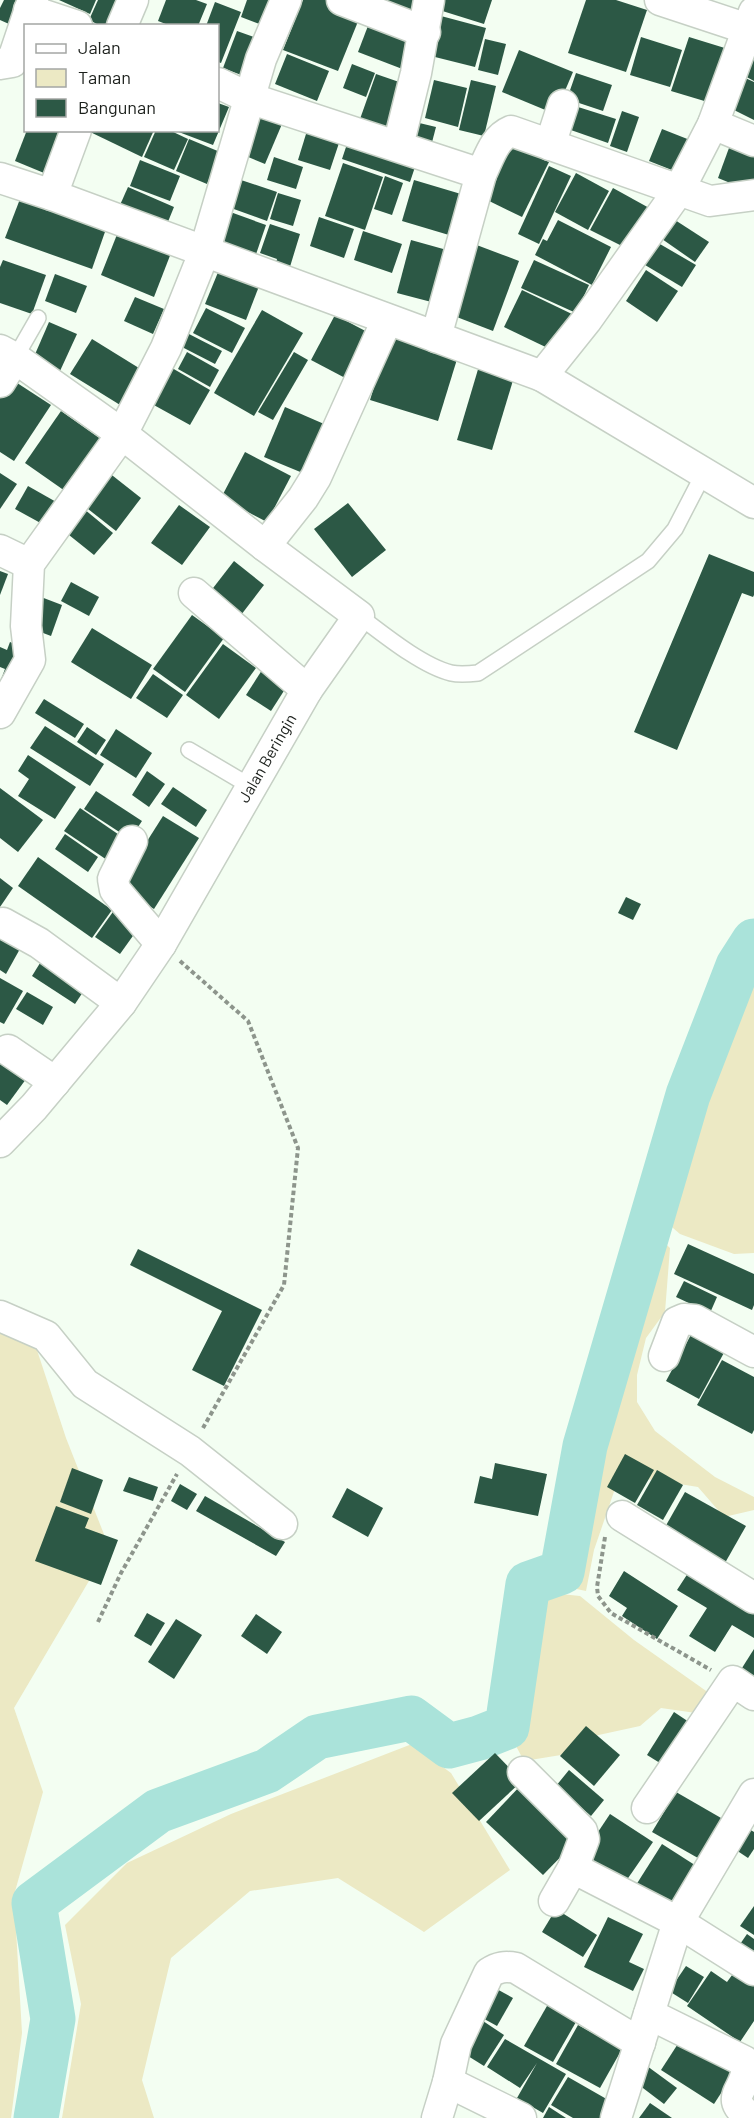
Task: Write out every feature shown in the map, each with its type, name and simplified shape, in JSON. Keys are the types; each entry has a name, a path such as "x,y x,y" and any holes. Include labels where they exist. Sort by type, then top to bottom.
{"street":[{"path":"123,24 133,0"},
{"path":"0,713 30,660 26,626 29,564 122,434 166,348 204,253 261,59 286,0"},
{"path":"342,0 425,32"},
{"path":"398,146 425,32 429,0"},
{"path":"542,376 586,321 679,190 712,124 752,24 660,0"},
{"path":"25,24 31,5 74,24"},
{"path":"0,64 12,62 24,26"},
{"path":"219,84 249,98 481,174"},
{"path":"550,145 563,105"},
{"path":"712,124 754,141"},
{"path":"436,337 481,174 496,142 502,135 511,131 710,201 754,195"},
{"path":"52,195 75,132"},
{"path":"0,178 52,195 542,376 754,503"},
{"path":"265,546 303,498 316,477 387,320"},
{"path":"5,363 122,434 359,616"},
{"path":"0,550 29,564"},
{"path":"194,593 307,690"},
{"name":"Jalan Beringin","path":"0,1142 55,1082 121,1002 161,944 307,690 359,616"},
{"path":"132,841 113,879 115,890 161,944"},
{"path":"3,923 39,943 121,1002"},
{"path":"8,1050 55,1082"},
{"path":"0,1316 46,1336 85,1384 190,1451 282,1524"},
{"path":"664,1356 677,1322 684,1319 695,1320 754,1352"},
{"path":"622,1516 750,1586"},
{"path":"647,1808 733,1681 754,1695"},
{"path":"523,1772 582,1831 584,1839 573,1868 554,1900"},
{"path":"616,2118 678,1922 754,1794"},
{"path":"573,1868 678,1922 754,1970"},
{"path":"437,2118 456,2044 489,1973 496,1968 516,1968 640,2043"},
{"path":"649,2014 744,2061 747,2065 747,2074 736,2098 737,2107 751,2118"},
{"path":"448,2082 521,2118"}],"lane":[{"path":"5,363 38,318"},
{"path":"359,616 398,645 440,669 463,675 478,673 648,561 675,530 704,473"},
{"path":"189,750 250,786"}],"path":[{"path":"98,1622 121,1573 284,1285 298,1148 248,1021 161,944"},
{"path":"622,1516 612,1518 606,1532 597,1580 598,1596 611,1614 694,1662"}],"green space":[{"path":"754,963 754,1253 734,1254 680,1234 666,1222 673,1182 719,1040 742,979"},
{"path":"658,1237 670,1248 665,1312 646,1338 637,1375 637,1402 655,1431 715,1477 754,1497 754,1510 724,1517 698,1487 619,1477 594,1550 586,1591 567,1587 583,1517 593,1455"},
{"path":"0,1326 33,1338 66,1438 109,1547 14,1708 43,1792 14,1895 22,2033 11,2118 0,2118"},
{"path":"542,1592 580,1596 634,1640 709,1693 696,1713 661,1708 640,1726 594,1736 561,1755 524,1761 516,1746 526,1699 528,1656"},
{"path":"412,1744 451,1773 510,1870 424,1932 338,1878 250,1891 171,1958 142,2080 154,2118 62,2118 81,2004 65,1925 127,1863 231,1814"}],"building":[{"path":"4,0 31,0 18,28 0,20 0,8"},
{"path":"59,0 96,0 90,14"},
{"path":"98,0 128,0 118,24 97,24 89,20"},
{"path":"166,0 196,0 207,4 199,24 166,24 158,21"},
{"path":"247,0 275,0 265,26 241,17"},
{"path":"303,0 326,0 361,14 338,71 283,50"},
{"path":"383,0 418,0 411,21"},
{"path":"439,0 492,0 484,24 436,9"},
{"path":"586,0 616,0 647,10 626,72 568,53"},
{"path":"215,2 241,12 221,63 219,62 219,24 207,24"},
{"path":"441,16 486,28 475,67 431,56"},
{"path":"371,18 417,36 405,70 358,52"},
{"path":"237,31 262,40 249,78 223,68"},
{"path":"641,37 682,50 670,87 630,75"},
{"path":"689,37 728,49 711,103 671,91"},
{"path":"485,39 506,44 498,75 478,70"},
{"path":"754,47 754,81 741,74"},
{"path":"519,50 573,72 555,114 502,92"},
{"path":"287,54 329,71 317,101 275,84"},
{"path":"352,64 375,73 366,97 343,88"},
{"path":"576,73 612,85 603,111 567,99"},
{"path":"376,74 402,83 386,128 360,119"},
{"path":"743,77 754,82 754,120 728,107"},
{"path":"434,80 467,88 458,127 425,118"},
{"path":"471,80 496,86 484,136 459,130"},
{"path":"219,103 229,107 219,131"},
{"path":"575,106 616,119 608,143 568,129"},
{"path":"622,111 639,117 627,152 610,146"},
{"path":"259,114 282,124 265,164 241,154"},
{"path":"310,121 343,131 330,170 298,160"},
{"path":"411,121 436,127 430,150 409,142"},
{"path":"662,129 695,142 682,174 649,161"},
{"path":"26,132 61,132 44,173 15,161"},
{"path":"90,132 153,132 142,157"},
{"path":"155,132 173,132 188,139 174,170 144,157"},
{"path":"179,132 218,132 213,145"},
{"path":"350,135 418,158 410,182 342,159"},
{"path":"733,137 754,146 754,182 750,191 718,178"},
{"path":"189,139 220,152 207,184 176,171"},
{"path":"508,142 549,162 522,217 481,197"},
{"path":"274,157 303,167 296,189 267,180"},
{"path":"140,160 180,176 170,201 130,186"},
{"path":"343,163 383,177 365,230 325,216"},
{"path":"549,166 571,176 539,244 518,234"},
{"path":"576,173 609,191 588,230 555,212"},
{"path":"385,176 403,183 392,215 374,209"},
{"path":"241,180 277,192 267,221 231,208"},
{"path":"414,180 471,197 459,238 402,221"},
{"path":"128,187 174,207 163,234 116,214"},
{"path":"613,188 651,209 624,247 590,230"},
{"path":"278,193 301,200 293,226 270,219"},
{"path":"20,199 106,229 92,269 5,238"},
{"path":"222,209 266,225 253,263 209,247"},
{"path":"319,217 354,229 344,258 310,246"},
{"path":"558,220 611,247 592,285 535,255 543,239 547,241"},
{"path":"675,220 709,242 695,262 662,239"},
{"path":"270,224 300,234 289,270 275,266 277,259 260,253"},
{"path":"363,231 402,244 392,273 354,260"},
{"path":"118,232 171,253 154,297 101,275"},
{"path":"411,240 454,252 439,304 397,293"},
{"path":"653,240 696,265 682,287 640,262"},
{"path":"474,244 519,261 493,331 449,314"},
{"path":"3,260 46,275 32,314 0,303 0,267"},
{"path":"534,260 589,285 576,313 521,288"},
{"path":"221,265 261,281 246,320 205,304"},
{"path":"646,270 678,291 657,322 626,301"},
{"path":"55,274 87,286 76,313 45,301"},
{"path":"522,290 574,315 556,352 504,327"},
{"path":"135,297 164,309 153,334 124,321"},
{"path":"206,308 245,328 232,353 193,333"},
{"path":"262,310 303,333 254,416 214,393"},
{"path":"335,315 373,335 349,380 311,360"},
{"path":"49,322 77,334 60,371 33,359"},
{"path":"189,334 222,351 215,364 182,347"},
{"path":"390,336 458,356 438,421 370,400"},
{"path":"92,339 147,373 125,408 70,374"},
{"path":"187,352 219,370 210,387 178,369"},
{"path":"294,352 308,360 273,420 258,412"},
{"path":"479,366 514,377 492,450 457,440"},
{"path":"172,368 210,390 190,425 152,404"},
{"path":"11,379 51,405 14,461 0,452 0,396"},
{"path":"285,407 331,427 310,476 264,457"},
{"path":"61,411 101,439 65,491 25,463"},
{"path":"245,452 291,476 267,522 221,498"},
{"path":"108,472 141,498 116,531 83,505"},
{"path":"0,473 17,484 0,509"},
{"path":"28,486 58,503 46,526 15,509"},
{"path":"348,503 386,550 352,577 314,529"},
{"path":"78,504 113,533 94,555 59,527"},
{"path":"179,505 210,527 182,565 151,543"},
{"path":"709,554 754,572 754,595 753,597 742,593 677,750 634,732"},
{"path":"234,561 264,585 241,615 210,592"},
{"path":"0,571 8,574 0,595"},
{"path":"71,582 99,597 89,616 61,601"},
{"path":"41,597 62,605 51,636 30,628"},
{"path":"192,615 224,638 185,692 153,669"},
{"path":"92,628 152,665 131,699 71,662"},
{"path":"10,642 22,647 6,684 0,682 5,669 0,667 0,647 7,650"},
{"path":"223,644 256,668 219,719 186,695"},
{"path":"264,667 289,683 271,711 246,695"},
{"path":"153,674 183,695 167,718 136,698"},
{"path":"44,699 84,724 75,738 35,713"},
{"path":"45,726 104,764 90,786 30,748"},
{"path":"87,727 106,740 96,755 77,742"},
{"path":"116,729 152,753 136,778 100,755"},
{"path":"28,755 76,787 55,819 18,796 29,779 18,771"},
{"path":"147,771 165,784 149,807 132,795"},
{"path":"173,787 207,810 196,827 161,804"},
{"path":"0,788 43,820 18,852 0,838"},
{"path":"96,791 142,821 130,839 84,809"},
{"path":"80,808 128,841 113,864 64,831"},
{"path":"163,816 199,838 154,909 118,887"},
{"path":"65,834 98,857 88,872 55,849"},
{"path":"38,857 112,910 92,938 18,886"},
{"path":"0,878 13,888 0,907"},
{"path":"626,897 641,904 633,920 618,913"},
{"path":"115,909 140,926 120,954 95,937"},
{"path":"0,935 21,947 6,974 0,970"},
{"path":"45,955 89,983 75,1004 32,976"},
{"path":"0,978 23,991 4,1024 0,1022"},
{"path":"27,992 53,1007 43,1025 16,1009"},
{"path":"0,1053 29,1075 7,1105 0,1100"},
{"path":"688,1244 754,1274 752,1310 674,1274"},
{"path":"138,1249 262,1310 224,1386 192,1370 222,1311 130,1265"},
{"path":"684,1281 717,1297 710,1313 676,1297"},
{"path":"693,1331 726,1349 699,1399 666,1381"},
{"path":"722,1360 754,1377 754,1430 752,1434 697,1405"},
{"path":"625,1454 654,1470 635,1503 607,1487"},
{"path":"495,1463 547,1474 538,1516 474,1503 480,1476 492,1479"},
{"path":"72,1468 103,1480 91,1514 60,1502"},
{"path":"657,1470 683,1485 663,1520 637,1505"},
{"path":"129,1477 158,1487 153,1501 123,1491"},
{"path":"180,1484 197,1494 187,1510 171,1501"},
{"path":"347,1488 383,1508 368,1537 332,1517"},
{"path":"685,1492 746,1526 725,1563 664,1529"},
{"path":"205,1496 285,1542 276,1556 196,1511"},
{"path":"56,1506 89,1518 85,1528 118,1540 101,1585 35,1561"},
{"path":"690,1570 754,1610 754,1638 732,1625 715,1652 689,1636 707,1608 677,1590"},
{"path":"624,1571 678,1606 657,1639 622,1616 627,1608 609,1596"},
{"path":"147,1613 165,1623 151,1646 134,1636"},
{"path":"256,1614 282,1632 267,1654 241,1636"},
{"path":"176,1619 202,1635 174,1679 148,1662"},
{"path":"754,1649 754,1691 735,1679"},
{"path":"674,1712 695,1726 668,1768 647,1755"},
{"path":"586,1726 620,1755 594,1786 560,1756"},
{"path":"495,1753 522,1781 479,1821 452,1793"},
{"path":"569,1770 604,1800 591,1816 556,1786"},
{"path":"523,1783 580,1837 543,1875 486,1822"},
{"path":"676,1792 728,1822 705,1862 652,1832"},
{"path":"610,1814 653,1842 624,1884 582,1856"},
{"path":"744,1826 754,1832 754,1849 748,1858 730,1846"},
{"path":"662,1844 701,1869 674,1910 636,1885"},
{"path":"754,1906 754,1935 740,1926"},
{"path":"556,1909 597,1935 583,1957 542,1932"},
{"path":"608,1917 643,1934 629,1962 644,1969 633,1991 584,1967"},
{"path":"747,1934 754,1939 754,1962 736,1950"},
{"path":"686,1966 704,1977 688,2003 669,1991"},
{"path":"711,1971 727,1982 735,1971 754,1984 754,2021 740,2042 687,2006"},
{"path":"493,1987 513,1998 497,2026 477,2015"},
{"path":"551,1999 580,2015 553,2062 524,2046"},
{"path":"480,2019 504,2035 484,2066 460,2051"},
{"path":"578,2025 622,2049 600,2088 556,2064"},
{"path":"683,2036 736,2070 714,2104 661,2070"},
{"path":"505,2039 566,2074 543,2113 517,2098 537,2063 520,2088 487,2067"},
{"path":"647,2066 677,2088 664,2104 635,2082"},
{"path":"568,2077 617,2105 610,2118 573,2118 551,2105"},
{"path":"650,2103 672,2118 639,2118"},
{"path":"549,2107 566,2118 543,2118"}],"waterway":[{"path":"36,2118 53,2019 34,1903 158,1811 267,1771 317,1737 411,1718 449,1746 507,1727 528,1584 562,1572 585,1446 688,1095 738,966 754,941"}]}
